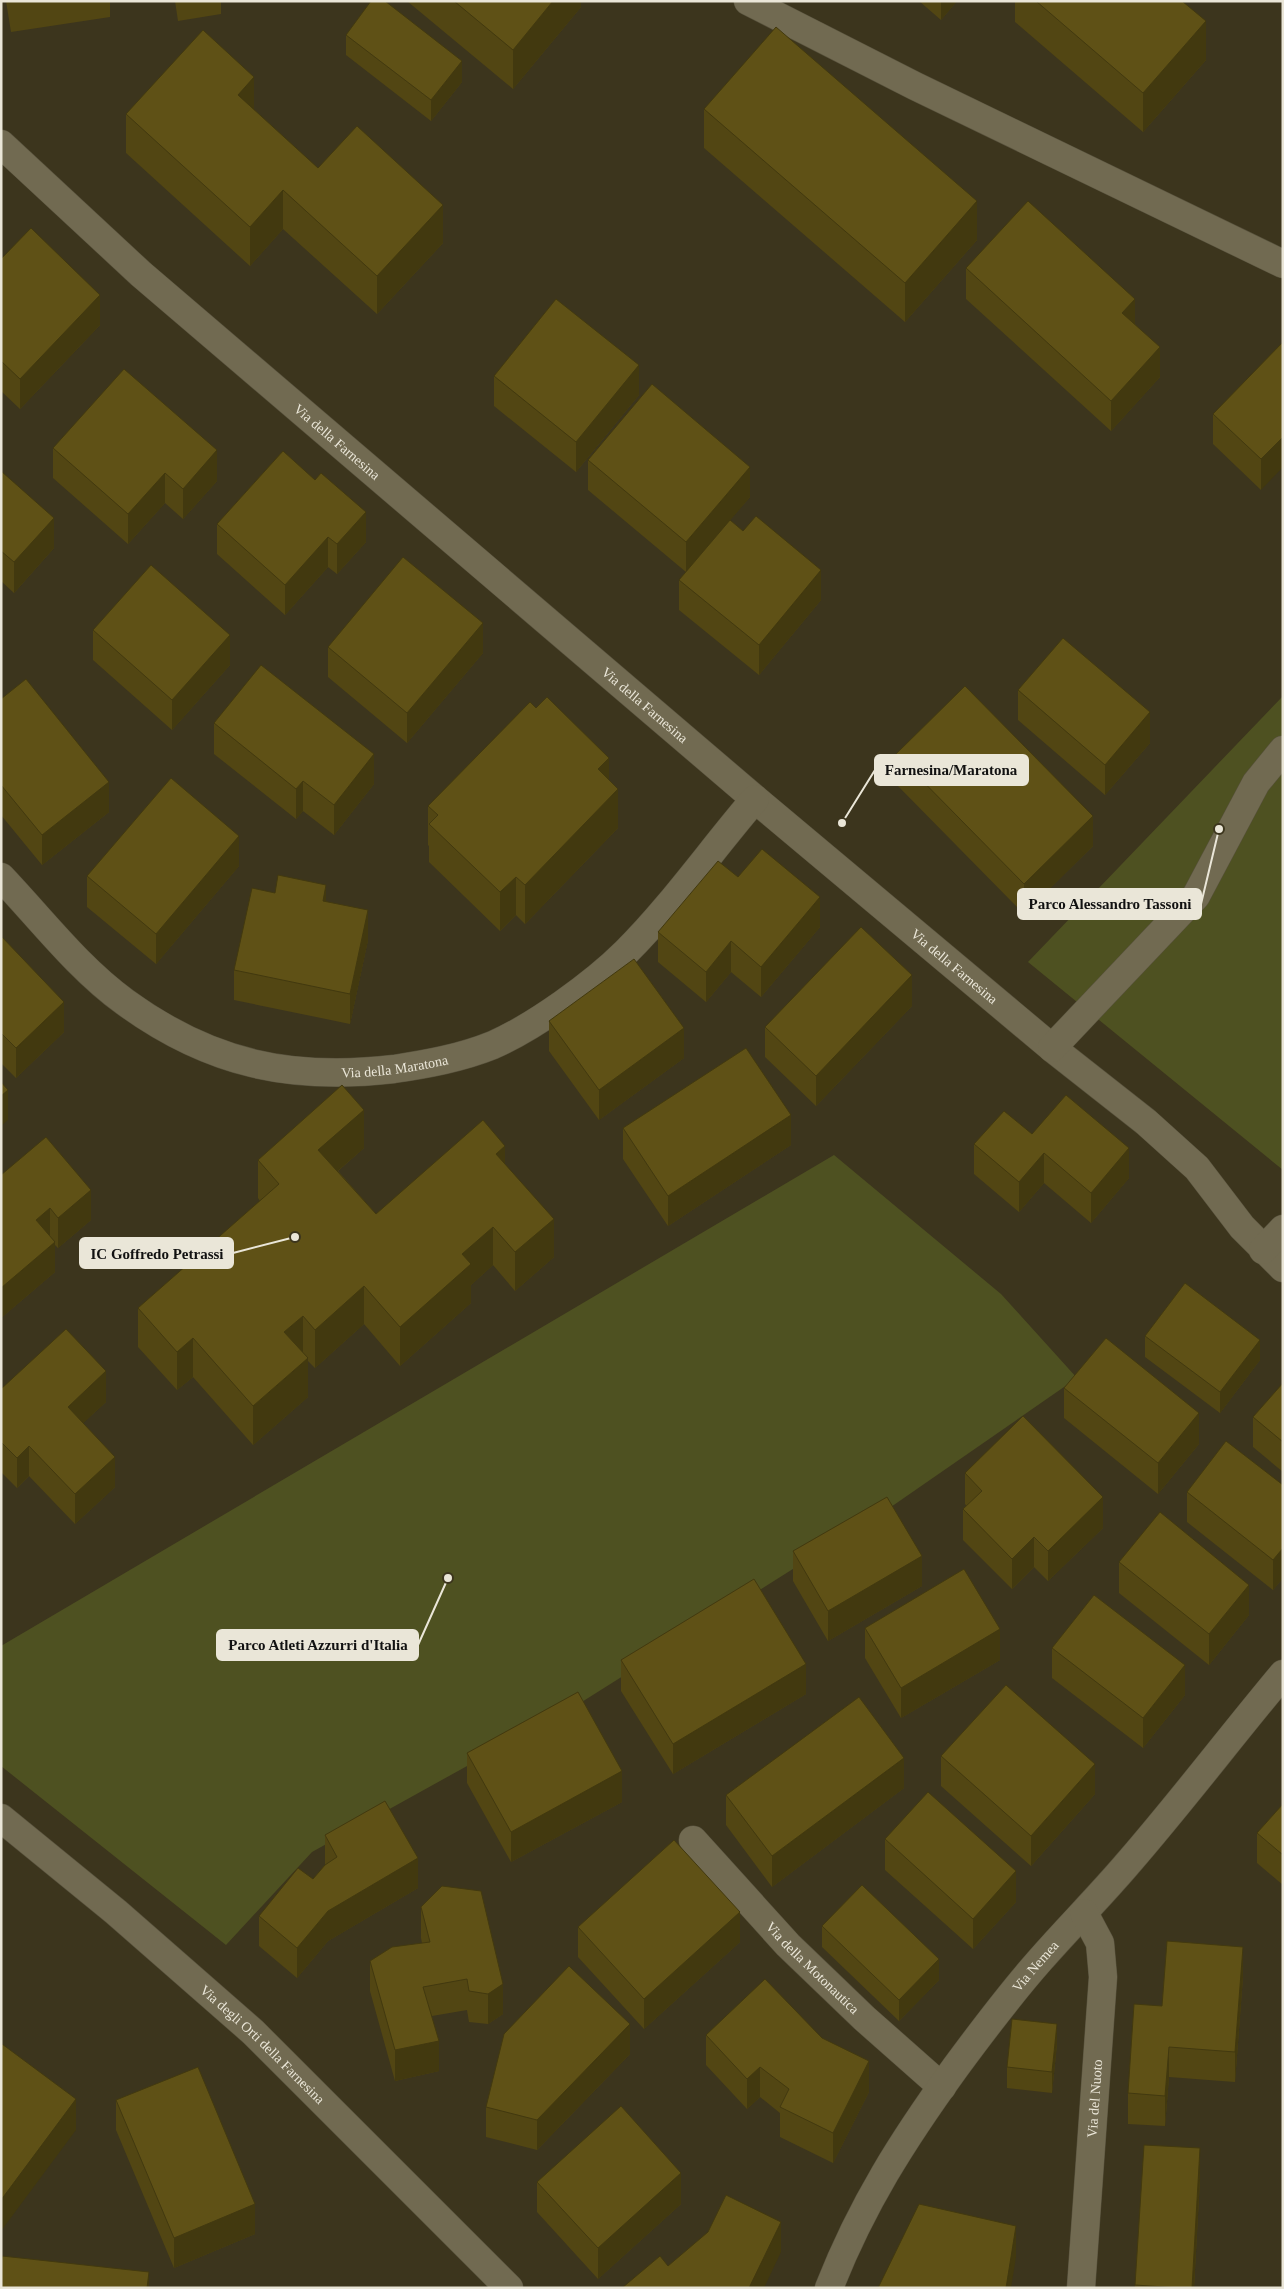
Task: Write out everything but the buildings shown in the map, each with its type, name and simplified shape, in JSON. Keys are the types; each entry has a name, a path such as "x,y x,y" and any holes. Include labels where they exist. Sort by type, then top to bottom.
{"street":[{"path":"748,1 915,86 1283,264"},
{"name":"Via della Farnesina","path":"1,144 141,274 755,799 1052,1048 1146,1122 1206,1178 1242,1227 1283,1268"},
{"path":"1052,1048 1196,896 1256,783 1283,750"},
{"name":"Via della Maratona","path":"1,877 101,983 126,1003 177,1034 210,1050 255,1064 307,1072 366,1073 423,1065 472,1052 509,1037 552,1010 625,953 657,918 755,799"},
{"path":"1263,1250 1283,1229"},
{"name":"Via Nemea","path":"830,2288 858,2222 892,2159 994,2016 1041,1959 1181,1803 1283,1674"},
{"name":"Via degli Orti della Farnesina","path":"1,1818 116,1912 253,2032 509,2288"},
{"name":"Via della Motonautica","path":"693,1840 788,1945 864,2018 942,2087"},
{"name":"Via del Nuoto","path":"1081,2288 1103,1977 1100,1943 1084,1913"}],"green space":[{"path":"1283,696 1283,1170 1028,962"},
{"path":"834,1155 1001,1294 1077,1378 888,1509 577,1705 312,1852 226,1945 1,1766 1,1646"}],"place":[{"name":"Farnesina/Maratona","path":"842,823"},
{"name":"Parco Alessandro Tassoni","path":"1219,829"},
{"name":"IC Goffredo Petrassi","path":"295,1237"},
{"name":"Parco Atleti Azzurri d'Italia","path":"448,1578"}]}
